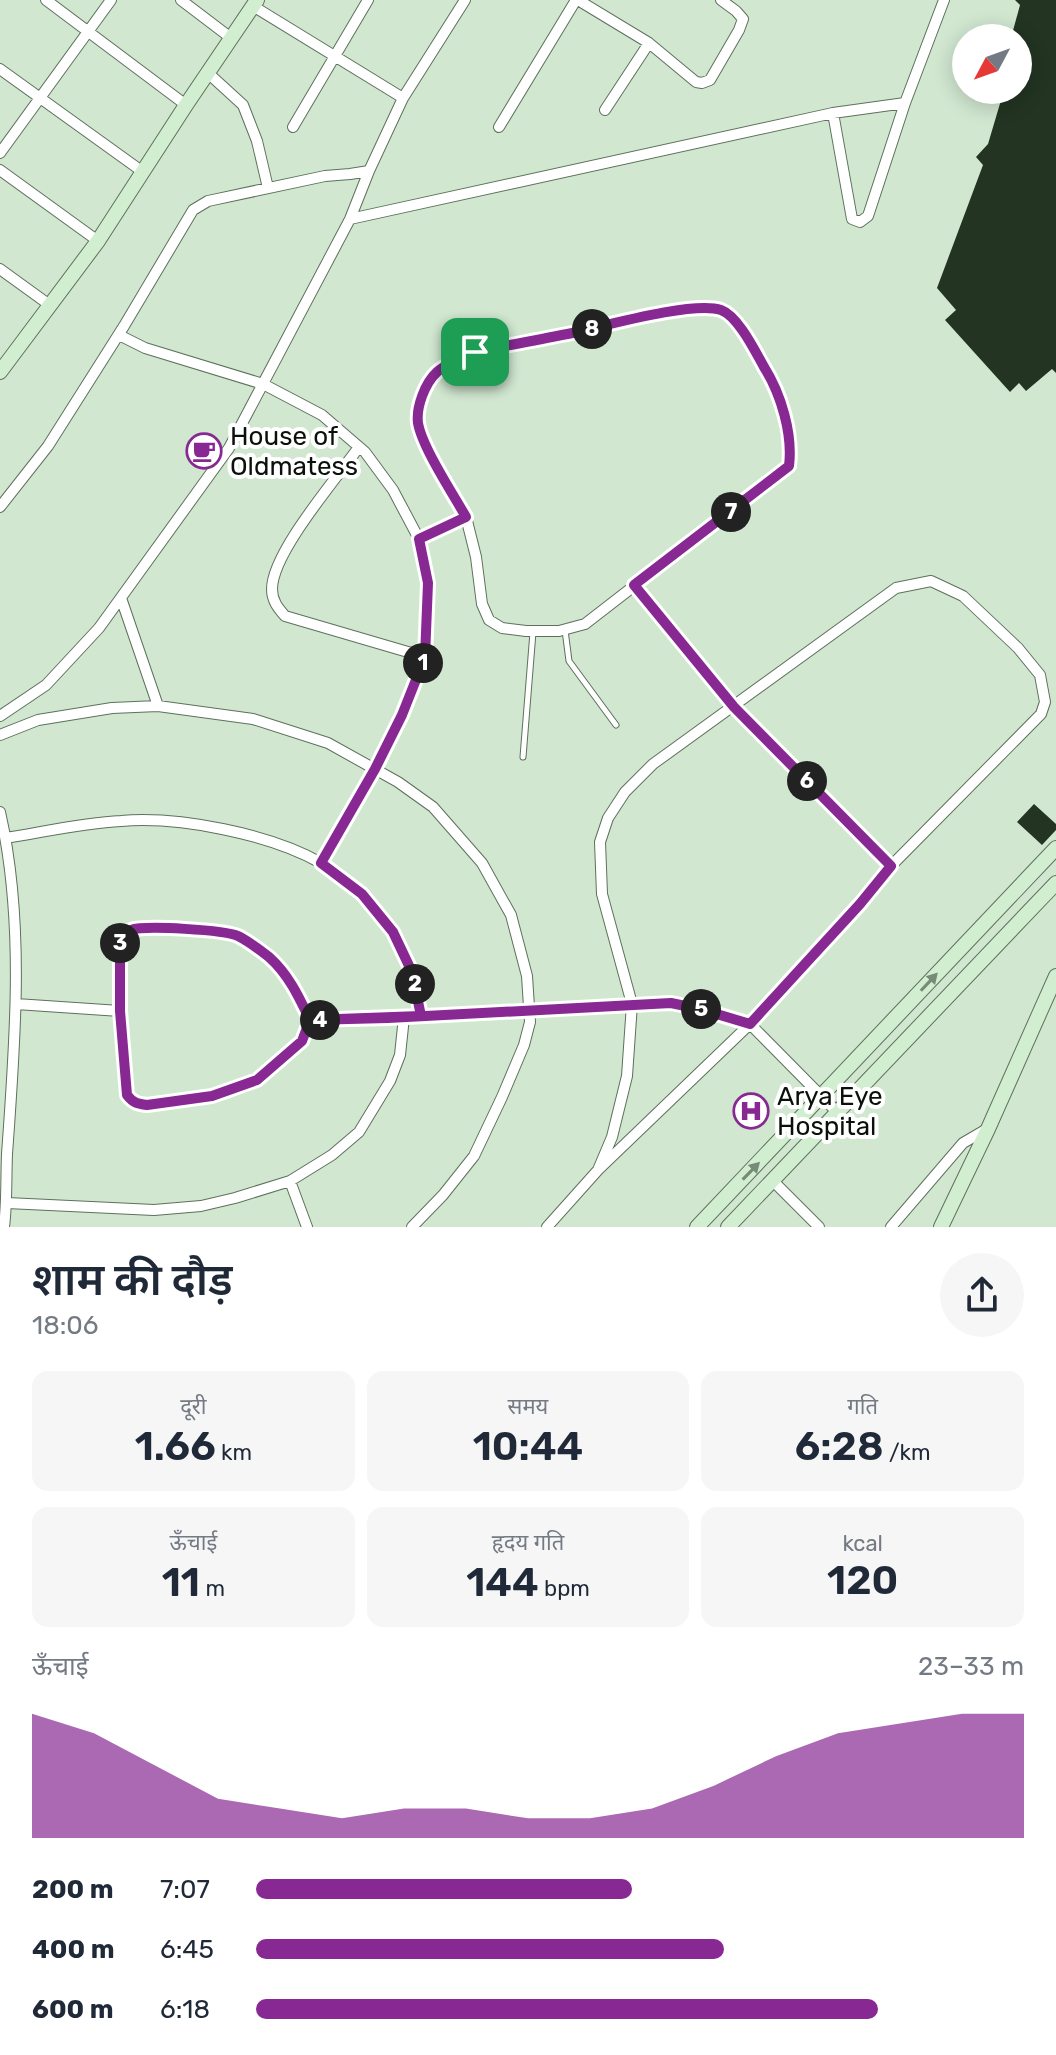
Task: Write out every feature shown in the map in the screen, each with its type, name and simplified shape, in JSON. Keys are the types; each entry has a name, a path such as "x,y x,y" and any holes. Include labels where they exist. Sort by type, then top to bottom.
{"street":[{"path":"46,0 186,105"},
{"path":"0,153 111,0"},
{"path":"181,0 231,38"},
{"path":"293,127 368,0"},
{"path":"0,716 46,685 99,628 229,448 350,219 403,98 465,0"},
{"path":"499,127 577,0 649,43 696,82 702,83 710,80 743,19 721,0"},
{"path":"833,113 852,219 860,222 868,216 905,103 944,0"},
{"path":"0,372 98,241 255,3 403,98"},
{"path":"605,110 649,43"},
{"path":"0,69 143,172"},
{"path":"208,73 243,105 257,141 268,188"},
{"path":"350,219 833,113 905,103"},
{"path":"0,170 98,241"},
{"path":"0,507 48,446 193,210 208,201 325,176 369,171"},
{"path":"0,269 51,306"},
{"path":"707,307 724,311 742,330 774,383 790,453 789,466 585,624 533,631 502,628 489,620 482,604 476,557 466,517 427,447 418,422 422,395 437,372 475,352 707,307"},
{"path":"119,335 145,348 263,384 322,415 359,447 393,490 419,539 428,583 425,657 402,715 375,769 321,863"},
{"path":"359,447 285,548 274,573 272,590 275,605 285,616 425,657"},
{"path":"419,539 466,517"},
{"path":"547,1227 598,1170 750,1024 891,866 1041,714 1045,702 1040,675 1018,648 963,596 931,581 896,588 653,764 625,792 608,818 600,842 602,894 632,1004 627,1076 612,1137 598,1170"},
{"path":"634,585 734,707 891,866"},
{"path":"121,598 158,706"},
{"path":"0,735 38,720 112,708 158,706 253,719 328,743 398,782 433,807 482,863 511,915 527,976 530,1022 524,1045 474,1156 412,1227"},
{"path":"0,812 13,892 16,1004 4,1227"},
{"path":"6,838 121,820 185,822 269,841 321,863 362,894 393,932 412,972 421,1016"},
{"path":"697,1227 1056,848"},
{"path":"728,1227 1056,883"},
{"path":"139,928 195,930 235,935 269,957 291,982 310,1020 302,1041 257,1080 212,1096 147,1105 131,1101 127,1095 120,1011 120,944 123,935 139,928"},
{"path":"941,1227 1056,976"},
{"path":"310,1020 671,1003 750,1024 837,1112"},
{"path":"16,1004 120,1011"},
{"path":"7,1203 154,1210 201,1206 290,1181 332,1155 359,1132 390,1081 400,1055 404,1017"},
{"path":"0,1034 15,1035"},
{"path":"891,1227 963,1143 988,1129"},
{"path":"290,1181 307,1227"},
{"path":"773,1181 819,1227"}],"lane":[{"path":"565,629 569,661 616,725"},
{"path":"523,757 533,631"}],"building":[{"path":"1015,0 1056,0 1056,373 1052,369 1026,391 1019,383 1010,392 945,320 956,310 937,288 983,165 976,157 988,144 1000,104 1032,104 1032,24 1015,24 1020,5"},
{"path":"1034,804 1056,824 1056,830 1042,845 1017,822"},
{"path":"754,1094 768,1110 748,1128 734,1113"}],"place":[{"name":"House of Oldmatess","path":"204,451"},
{"name":"Arya Eye Hospital","path":"751,1111"}],"route":[{"path":"475,352 437,372 422,395 418,422 427,447 466,517 419,539 428,583 425,657 402,715 375,769 321,863 362,894 393,932 412,972 421,1016 310,1020 291,982 269,957 235,935 139,928 123,935 120,944 120,1011 127,1095 131,1101 147,1105 212,1096 257,1080 302,1041 310,1020 388,1018 671,1003 750,1024 891,866 734,707 634,585 789,466 784,419 774,383 742,330 724,311 707,307 475,352"}]}
